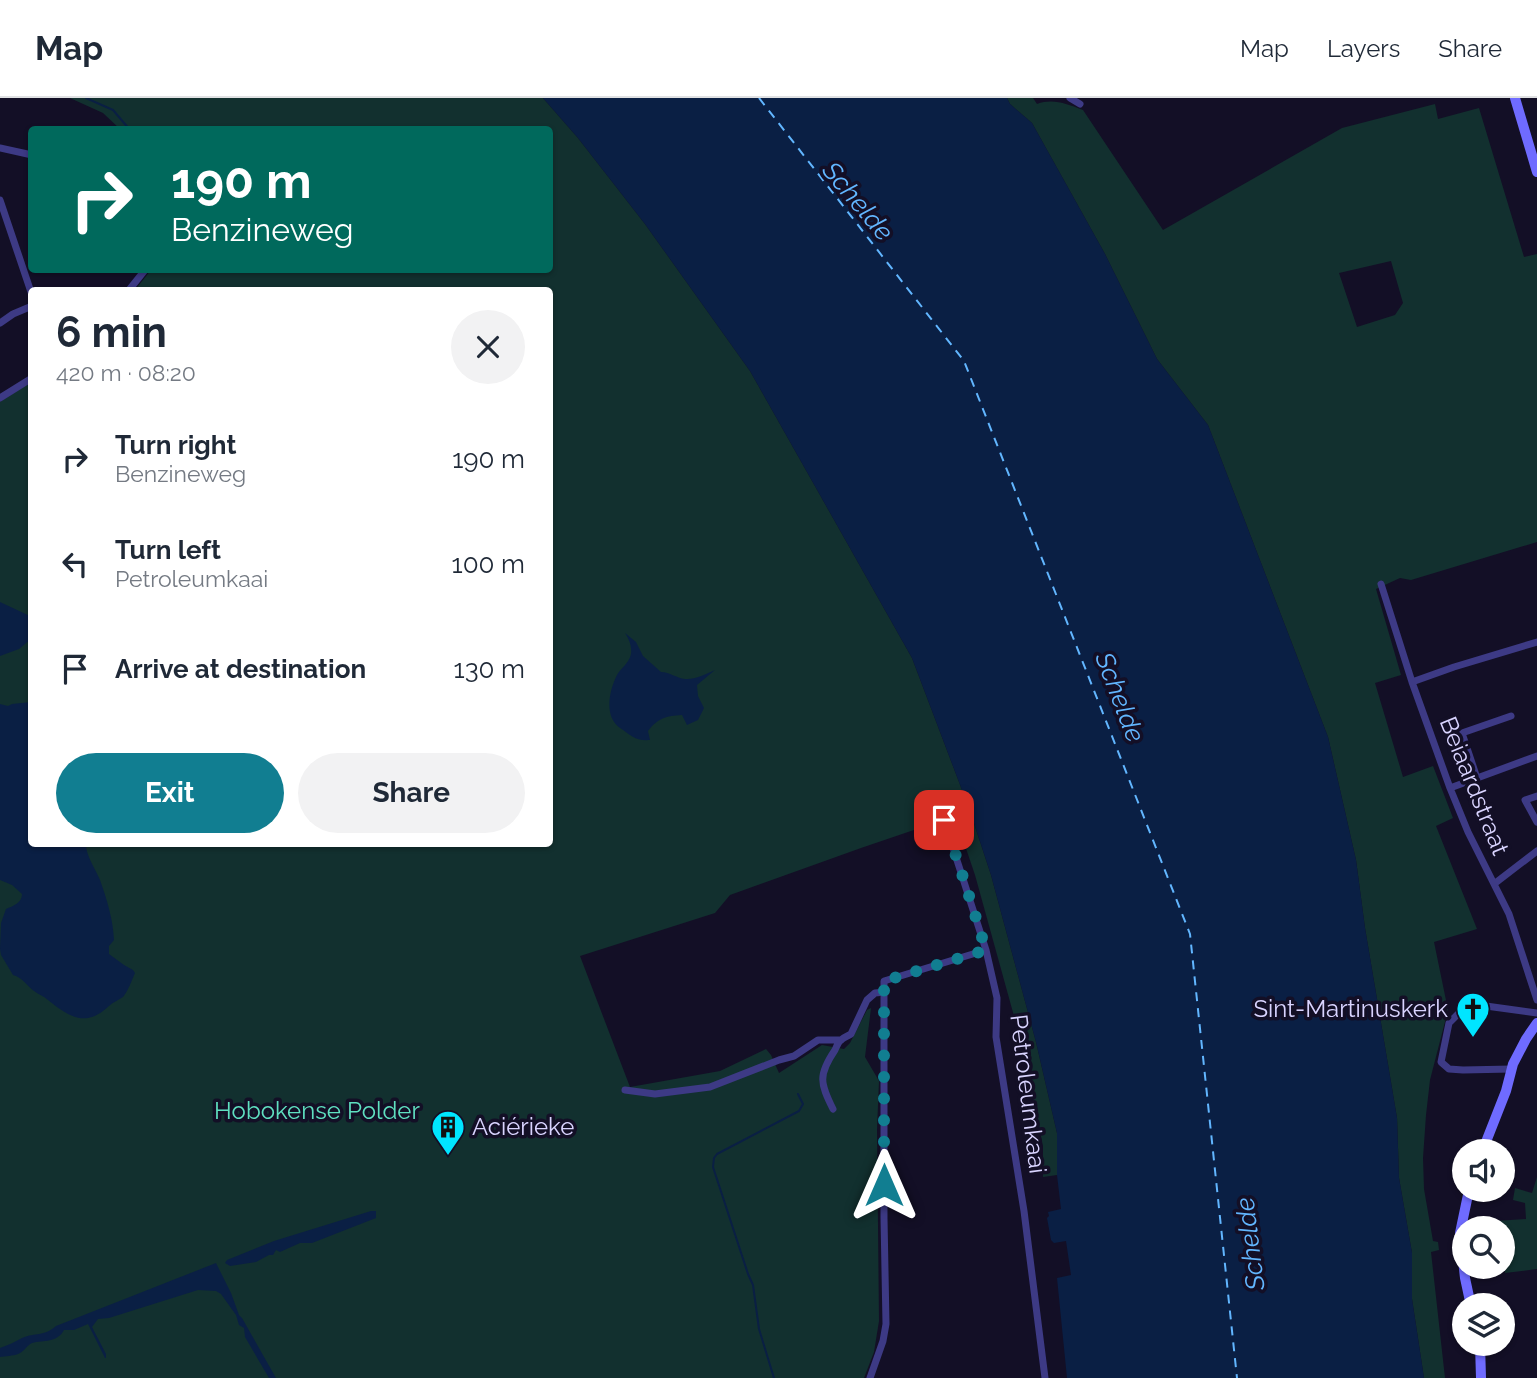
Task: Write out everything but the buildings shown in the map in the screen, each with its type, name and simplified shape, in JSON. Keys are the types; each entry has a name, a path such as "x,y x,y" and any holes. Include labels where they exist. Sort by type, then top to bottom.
{"street":[{"path":"1070,98 1080,104"},
{"path":"1515,98 1535,156 1537,172"},
{"path":"0,148 28,154"},
{"path":"0,200 29,287"},
{"path":"21,261 28,258"},
{"path":"131,287 143,273"},
{"path":"0,323 28,308"},
{"path":"0,398 28,380"},
{"name":"Beiaardstraat","path":"1381,583 1412,682 1450,788 1513,926 1537,1000"},
{"path":"1412,682 1537,642"},
{"name":"Beiaardstraat","path":"1477,778 1462,733 1511,716"},
{"path":"1450,788 1537,756"},
{"path":"1537,796 1525,800 1537,821"},
{"name":"Petroleumkaai","path":"944,820 986,950 997,998 996,1037 1024,1211 1045,1378"},
{"path":"1494,884 1537,851"},
{"path":"870,1378 886,1324 884,981 986,950"},
{"path":"625,1090 655,1094 710,1087 792,1057 818,1040 841,1040 851,1034 871,996 885,992"},
{"path":"1467,1009 1486,1006 1537,1013"},
{"path":"1458,1014 1449,1023 1441,1062 1448,1069 1511,1069"},
{"path":"1487,1139 1506,1091 1511,1069 1537,1023"},
{"path":"833,1109 824,1091 822,1076 826,1062 841,1040"},
{"path":"1466,1202 1460,1233 1468,1293"},
{"path":"1480,1356 1481,1378"}],"green space":[{"name":"Hobokense Polder","path":"70,98 543,98 645,224 750,371 912,658 970,811 991,875 1036,1042 1057,1133 1057,1175 1043,1177 1043,1146 1022,1045 975,875 955,816 730,895 715,913 580,956 630,1087 720,1071 766,1049 779,1073 822,1045 844,1049 850,1043 867,1010 871,1008 865,1057 879,1081 879,1321 874,1352 864,1378 0,1378 0,402 28,384 28,847 553,847 553,287 137,287 149,273 553,273 553,126 117,126 103,113"},
{"path":"1007,98 1033,98 1037,104 1054,102 1083,110 1163,230 1342,128 1435,104 1438,119 1479,108 1524,257 1537,254 1537,542 1411,580 1400,578 1376,589 1401,675 1375,683 1403,777 1433,766 1453,818 1436,826 1477,929 1434,942 1448,1010 1430,1080 1423,1158 1424,1189 1433,1241 1438,1242 1439,1250 1431,1252 1445,1378 1424,1378 1412,1299 1412,1253 1399,1178 1397,1118 1356,860 1328,737 1208,425 1157,359 1105,254 1032,123 1010,104","holes":["1391,261 1403,303 1395,315 1357,327 1339,273"]},
{"path":"1537,1177 1537,1269 1515,1272 1515,1220 1526,1219 1525,1203 1515,1200 1515,1188 1532,1193"}],"water":[{"name":"Schelde","path":"543,98 1007,98 1010,104 1032,123 1105,254 1157,359 1208,425 1328,737 1356,860 1397,1118 1399,1178 1412,1253 1412,1299 1424,1378 1067,1378 1057,1278 1071,1275 1066,1241 1054,1243 1051,1240 1047,1218 1048,1212 1061,1209 1057,1175 1057,1133 1036,1042 991,875 970,811 912,658 750,371 645,224"},
{"path":"0,602 28,615 28,642 19,649 0,656"},
{"path":"625,633 636,642 643,656 661,672 689,679 715,670 697,685 698,696 704,708 698,720 687,725 682,715 663,719 648,731 650,740 634,737 615,723 609,704 611,690 631,654"},
{"path":"28,702 28,847 86,847 103,887 111,917 114,940 109,946 109,954 135,973 123,997 93,1017 78,1018 63,1011 13,975 1,955 1,923 6,909 19,902 22,897 12,885 0,880 0,704"},
{"path":"376,1211 376,1218 312,1243 300,1243 280,1252 276,1250 273,1255 256,1262 230,1266 225,1263 274,1241"},
{"path":"216,1263 239,1315 276,1378 269,1378 245,1337 244,1328 239,1325 236,1315 221,1294 216,1291 198,1290 109,1318 98,1319 92,1327 106,1358 88,1324 74,1330 64,1330 54,1339 32,1343 18,1354 0,1357 0,1348 22,1338 47,1332 56,1326"}],"waterway":[{"path":"86,98 113,110 127,126"},
{"path":"774,1378 759,1329 753,1285 713,1167 717,1154 799,1111 803,1104 798,1094"}],"ferry route":[{"path":"759,98 964,361 1190,934 1237,1378"}],"place":[{"name":"Sint-Martinuskerk","path":"1473,1039"},
{"name":"Aciérieke","path":"448,1157"}],"route":[{"path":"884,1185 884,981 986,950 944,820"}]}
